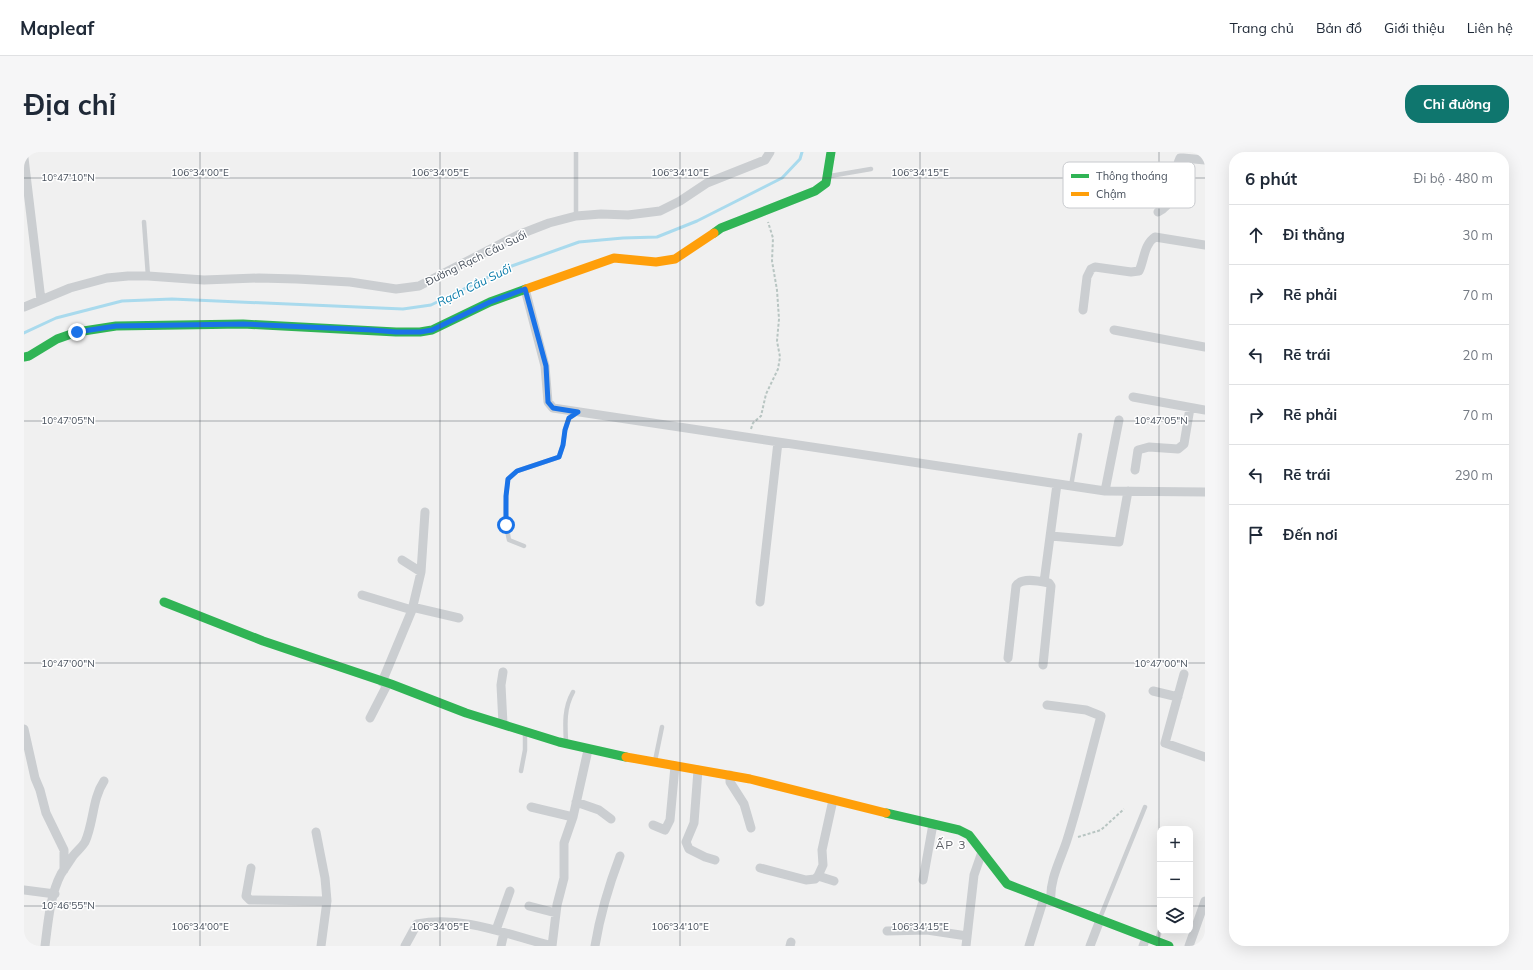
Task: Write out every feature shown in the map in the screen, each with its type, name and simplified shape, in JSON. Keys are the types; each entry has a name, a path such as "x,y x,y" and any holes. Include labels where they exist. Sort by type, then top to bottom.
{"street":[{"name":"Đường Rạch Cầu Suối","path":"24,307 70,288 107,278 148,276 204,280 258,278 335,281 396,289 418,286 518,235 549,224 576,216 601,214 628,215 660,211 680,201 707,183 765,160 770,152"},
{"path":"24,357 29,356 57,339 77,332 116,326 243,324 396,332 420,332 432,330 490,302 614,258 656,262 674,259 721,228 815,191 826,183 831,152"},
{"path":"24,158 41,300"},
{"path":"1178,162 1180,158 1205,160"},
{"path":"1158,212 1166,208"},
{"path":"1083,310 1087,277 1091,269 1095,267 1131,272 1139,271 1146,250 1151,240 1155,237 1205,245"},
{"path":"525,289 546,366 548,402 553,408 1105,491 1205,492"},
{"path":"1114,330 1205,348"},
{"path":"1133,398 1205,410"},
{"path":"1134,470 1138,450 1149,447 1178,449 1184,444 1190,408"},
{"path":"1105,491 1119,420"},
{"path":"760,602 778,442"},
{"path":"1044,582 1058,484"},
{"path":"1051,536 1119,542 1128,491"},
{"path":"370,718 412,608 421,572 425,512"},
{"path":"402,560 421,572"},
{"path":"1008,658 1016,586 1018,582 1023,580 1044,582 1049,583 1051,586 1043,665"},
{"path":"362,595 459,618"},
{"path":"164,602 263,641 385,682 466,713 566,744 588,750 750,778 833,800 959,830 969,835 1007,884 1100,920 1144,942 1156,942 1168,946"},
{"path":"503,672 501,685 503,724"},
{"path":"1184,674 1165,743 1205,757"},
{"path":"1153,691 1178,697"},
{"path":"1029,946 1048,900 1067,839 1101,716 1086,710 1047,705"},
{"path":"24,729 35,778 46,813 64,850 64,870"},
{"path":"405,946 418,924 432,921 474,924 552,946 556,913 564,878 564,843 573,817 588,750"},
{"path":"653,825 665,830 670,820 675,766"},
{"path":"698,770 694,823 686,842 688,849 715,860"},
{"path":"730,775 730,782 744,804 751,828"},
{"path":"45,946 48,921 54,894 61,875 84,843 93,814 98,790 104,781"},
{"path":"760,868 806,880 815,879 823,865 822,850 833,800"},
{"path":"576,802 599,810 612,819"},
{"path":"531,807 573,817"},
{"path":"923,880 934,824"},
{"path":"316,832 325,878 327,901 321,946"},
{"path":"966,946 974,875 982,852"},
{"path":"595,946 604,902 620,856"},
{"path":"251,868 246,896 250,900 327,901"},
{"path":"818,876 834,881"},
{"path":"24,890 54,894"},
{"path":"501,946 500,932 510,891"},
{"path":"1189,946 1205,900"},
{"path":"528,906 556,913"},
{"path":"1090,946 1100,920"},
{"path":"887,931 927,930 967,936"}],"lane":[{"path":"576,152 576,216"},
{"path":"828,176 871,169"},
{"path":"144,222 148,276"},
{"path":"524,546 518,545 509,540 506,525 506,496 508,479 517,471 559,457 569,418 578,412"},
{"path":"1071,486 1080,435"},
{"path":"566,744 566,711 573,692"},
{"path":"655,762 662,727"},
{"path":"521,771 525,750 525,731"},
{"path":"1100,920 1145,807"},
{"path":"1156,942 1159,934"}],"path":[{"path":"748,437 754,423 761,416 766,394 778,369 780,357 778,341 779,318 777,290 772,261 773,238 768,226 767,211"},
{"path":"1067,839 1080,837 1101,830 1124,810"}],"waterway":[{"name":"Rạch Cầu Suối","path":"24,333 56,318 122,301 172,299 403,309 431,305 509,267 579,242 657,237 697,221 782,178 800,159 802,152"}],"traffic: fast":[{"path":"714,233 721,228 815,191 826,183 831,152"},
{"path":"24,357 29,356 57,339 77,332 116,326 243,324 420,332 432,330 490,302 526,289"},
{"path":"164,602 263,641 391,684 466,713 559,742 626,757"},
{"path":"886,813 959,830 969,835 1007,884 1169,946"}],"traffic: slow":[{"path":"526,289 614,258 656,262 675,259 714,233"},
{"path":"626,757 750,779 886,813"}],"district":[{"name":"ẤP 3","path":"951,844"}],"route":[{"path":"77,332 116,326 243,324 420,332 432,330 490,302 525,289 546,366 546,393 548,402 553,408 578,412 569,418 559,457 517,471 508,479 506,496 506,525"}]}
